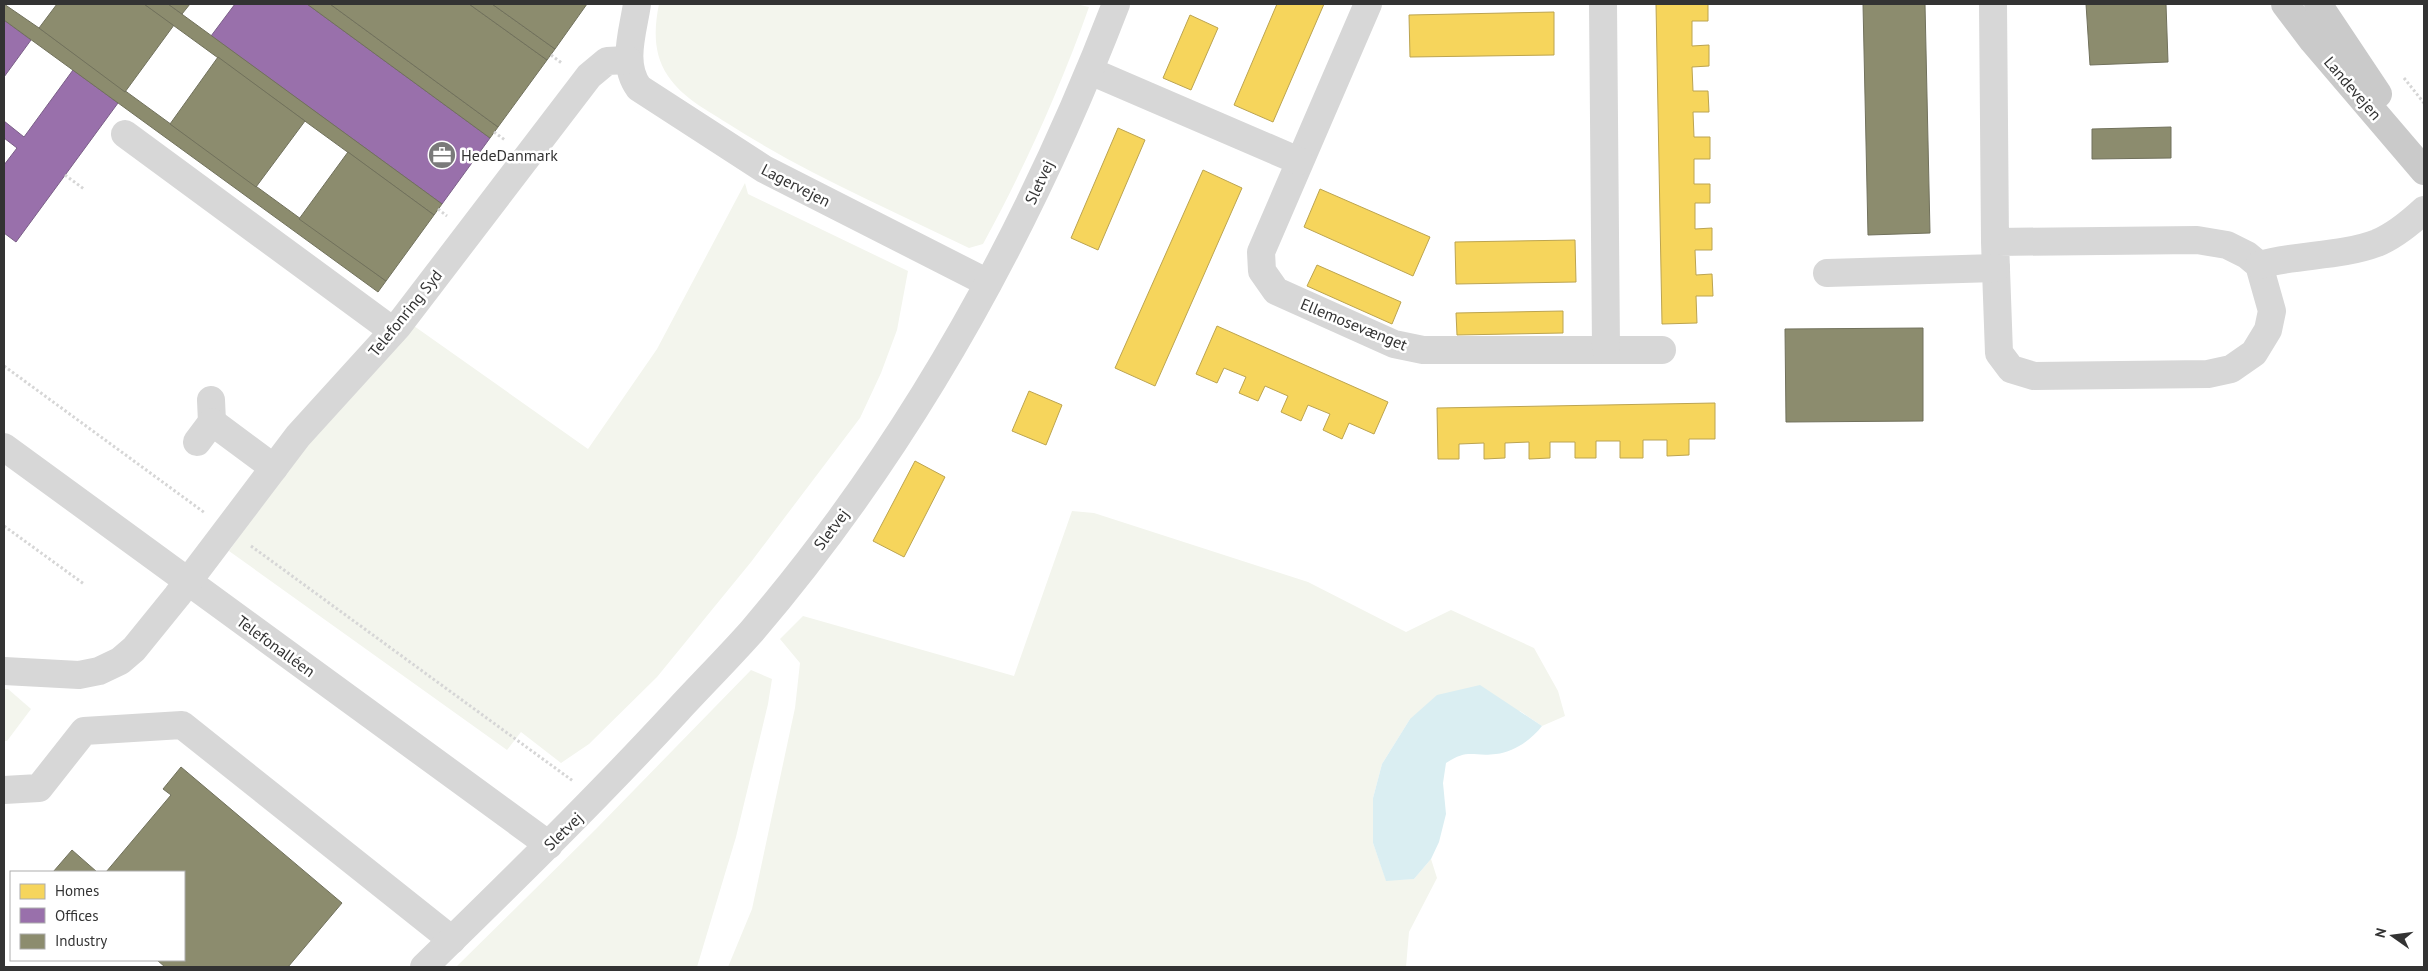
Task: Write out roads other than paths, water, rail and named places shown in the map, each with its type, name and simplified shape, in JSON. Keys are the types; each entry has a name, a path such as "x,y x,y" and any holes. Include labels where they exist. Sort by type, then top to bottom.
{"main road":[{"name":"Landevejen","path":"2285,4 2313,42 2424,171"},
{"name":"Landevejen","path":"2318,4 2424,164"}],"street":[{"path":"628,60 638,4"},
{"name":"Sletvej","path":"424,967 596,798 751,631 806,562 893,441 959,336 1022,219 1090,71 1116,4"},
{"name":"Ellemosevænget","path":"1368,4 1261,252 1262,270 1276,291 1394,344 1423,350 1662,350"},
{"path":"1603,4 1606,349"},
{"path":"1827,273 1995,255 2212,241 2227,245 2248,255 2259,265 2272,311 2268,330 2254,353 2231,369 2208,374 2034,376 2011,369 1999,353 1995,255 1993,4"},
{"name":"Lagervejen","path":"628,60 631,77 639,88 764,170 988,283"},
{"name":"Telefonring Syd","path":"4,671 80,675 99,671 113,664 134,649 298,436 393,331 589,76 607,61 628,60"},
{"path":"1090,71 1299,161"},
{"path":"125,134 393,331"},
{"path":"2259,265 2282,259 2350,250 2378,242 2404,226 2424,210"},
{"path":"207,421 274,468"},
{"name":"Telefonalléen","path":"4,447 549,845"},
{"path":"4,790 39,788 84,732 182,725 452,940"}],"place":[{"name":"HedeDanmark","path":"442,155"}]}
